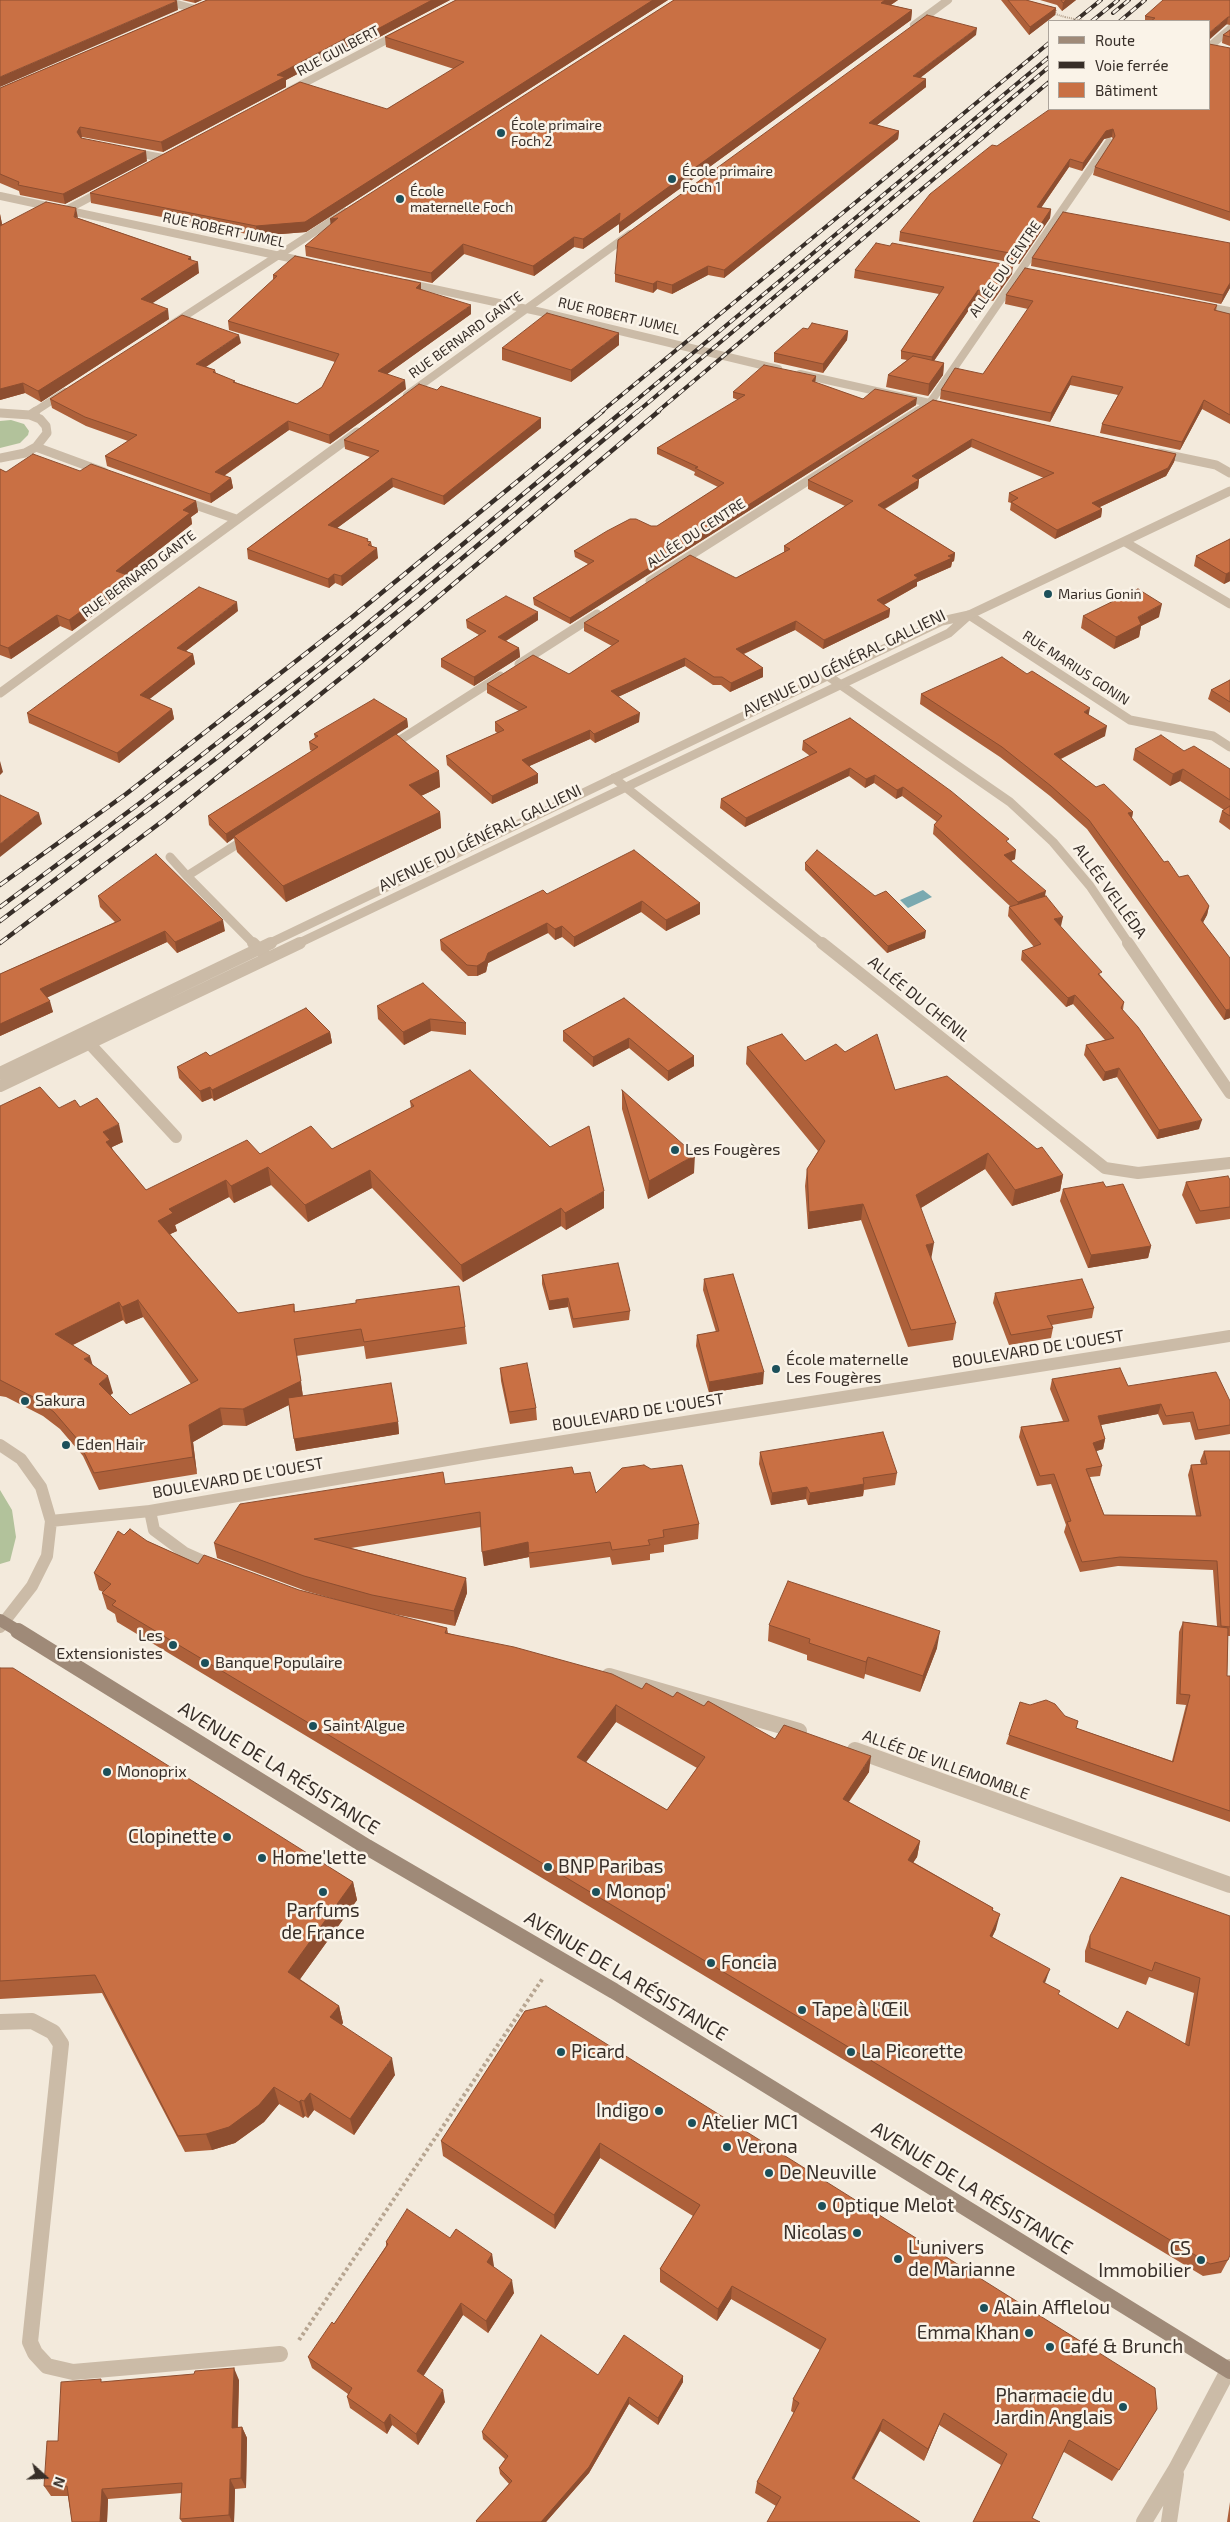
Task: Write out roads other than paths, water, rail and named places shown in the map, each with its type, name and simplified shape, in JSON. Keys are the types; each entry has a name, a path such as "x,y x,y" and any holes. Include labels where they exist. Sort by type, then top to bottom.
{"main road":[{"name":"AVENUE DE LA RÉSISTANCE","path":"2,1623 213,1750 367,1847 557,1957 1230,2369"}],"street":[{"path":"162,0 198,8 186,13"},
{"path":"908,29 948,0"},
{"name":"RUE GUILBERT","path":"286,93 409,28"},
{"path":"1212,47 1230,29"},
{"name":"ALLÉE DU CENTRE","path":"638,589 934,404 1025,271 1109,142"},
{"path":"119,149 162,158"},
{"path":"154,163 171,154"},
{"path":"66,210 111,186"},
{"name":"RUE ROBERT JUMEL","path":"0,196 313,263"},
{"path":"161,331 356,205"},
{"path":"38,211 47,206"},
{"name":"RUE BERNARD GANTE","path":"397,402 636,229"},
{"path":"1011,268 1025,271"},
{"name":"RUE ROBERT JUMEL","path":"401,282 526,309 934,404"},
{"path":"1191,304 1230,311"},
{"path":"30,415 77,385"},
{"path":"0,413 30,415 40,419 46,426 47,433 36,447 25,453 0,458"},
{"name":"RUE BERNARD GANTE","path":"0,693 365,426"},
{"path":"36,447 115,476"},
{"path":"1149,450 1216,465 1230,473"},
{"name":"AVENUE DU GÉNÉRAL GALLIENI","path":"0,1073 942,621 969,615 1228,493"},
{"path":"170,496 236,519"},
{"path":"1125,542 1230,604"},
{"path":"379,753 604,610"},
{"name":"AVENUE DU GÉNÉRAL GALLIENI","path":"0,1086 949,632 969,615"},
{"name":"RUE MARIUS GONIN","path":"969,615 1130,720 1213,736 1230,747"},
{"name":"ALLÉE VELLÉDA","path":"828,676 1010,802 1053,842 1090,886 1230,1093"},
{"name":"ALLÉE DU CHENIL","path":"614,778 1105,1168 1138,1173 1230,1163"},
{"path":"187,876 262,828"},
{"path":"170,857 268,958"},
{"path":"89,1043 176,1137"},
{"name":"BOULEVARD DE L'OUEST","path":"50,1521 150,1511 482,1454 1230,1336"},
{"path":"0,1445 20,1459 41,1487 50,1521 47,1556 32,1586 2,1623"},
{"path":"150,1511 154,1530 185,1553 226,1570"},
{"path":"594,1672 810,1734"},
{"name":"ALLÉE DE VILLEMOMBLE","path":"842,1746 1230,1885"},
{"path":"0,2022 32,2021 52,2032 61,2044 30,2342 34,2353 47,2366 73,2372 280,2354"},
{"path":"1144,2522 1230,2369"},
{"path":"1169,2522 1176,2468"}],"water":[{"path":"923,890 932,897 908,908 900,900"}],"railway":[{"path":"1076,20 1101,0"},
{"path":"1093,20 1118,0"},
{"path":"1113,13 1129,0"},
{"path":"1121,20 1145,0"},
{"path":"601,412 1048,44"},
{"path":"622,412 1048,58"},
{"path":"637,412 1048,68"},
{"path":"657,412 1048,83"},
{"path":"0,885 126,794 351,618 603,411"},
{"path":"0,907 136,806 320,663 623,411"},
{"path":"0,921 214,760 417,596 638,411"},
{"path":"0,943 164,820 362,661 659,411"}],"place":[{"name":"École primaire Foch 2","path":"501,133"},
{"name":"École primaire Foch 1","path":"672,179"},
{"name":"École maternelle Foch","path":"400,199"},
{"name":"Marius Gonin","path":"1048,594"},
{"name":"Les Fougères","path":"675,1150"},
{"name":"École maternelle Les Fougères","path":"776,1369"},
{"name":"Sakura","path":"25,1401"},
{"name":"Eden Hair","path":"66,1445"},
{"name":"Les Extensionistes","path":"173,1645"},
{"name":"Banque Populaire","path":"205,1663"},
{"name":"Saint Algue","path":"313,1726"},
{"name":"Monoprix","path":"107,1772"},
{"name":"Clopinette","path":"227,1837"},
{"name":"Home'lette","path":"262,1858"},
{"name":"BNP Paribas","path":"548,1867"},
{"name":"Parfums de France","path":"323,1892"},
{"name":"Monop'","path":"596,1892"},
{"name":"Foncia","path":"711,1963"},
{"name":"Tape à l'Œil","path":"802,2010"},
{"name":"Picard","path":"561,2052"},
{"name":"La Picorette","path":"851,2052"},
{"name":"Indigo","path":"659,2111"},
{"name":"Atelier MC1","path":"692,2123"},
{"name":"Verona","path":"727,2147"},
{"name":"De Neuville","path":"769,2173"},
{"name":"Optique Melot","path":"822,2206"},
{"name":"Nicolas","path":"857,2233"},
{"name":"L'univers de Marianne","path":"898,2259"},
{"name":"CS Immobilier","path":"1201,2260"},
{"name":"Alain Afflelou","path":"984,2308"},
{"name":"Emma Khan","path":"1029,2333"},
{"name":"Café & Brunch","path":"1050,2347"},
{"name":"Pharmacie du Jardin Anglais","path":"1123,2407"}]}
